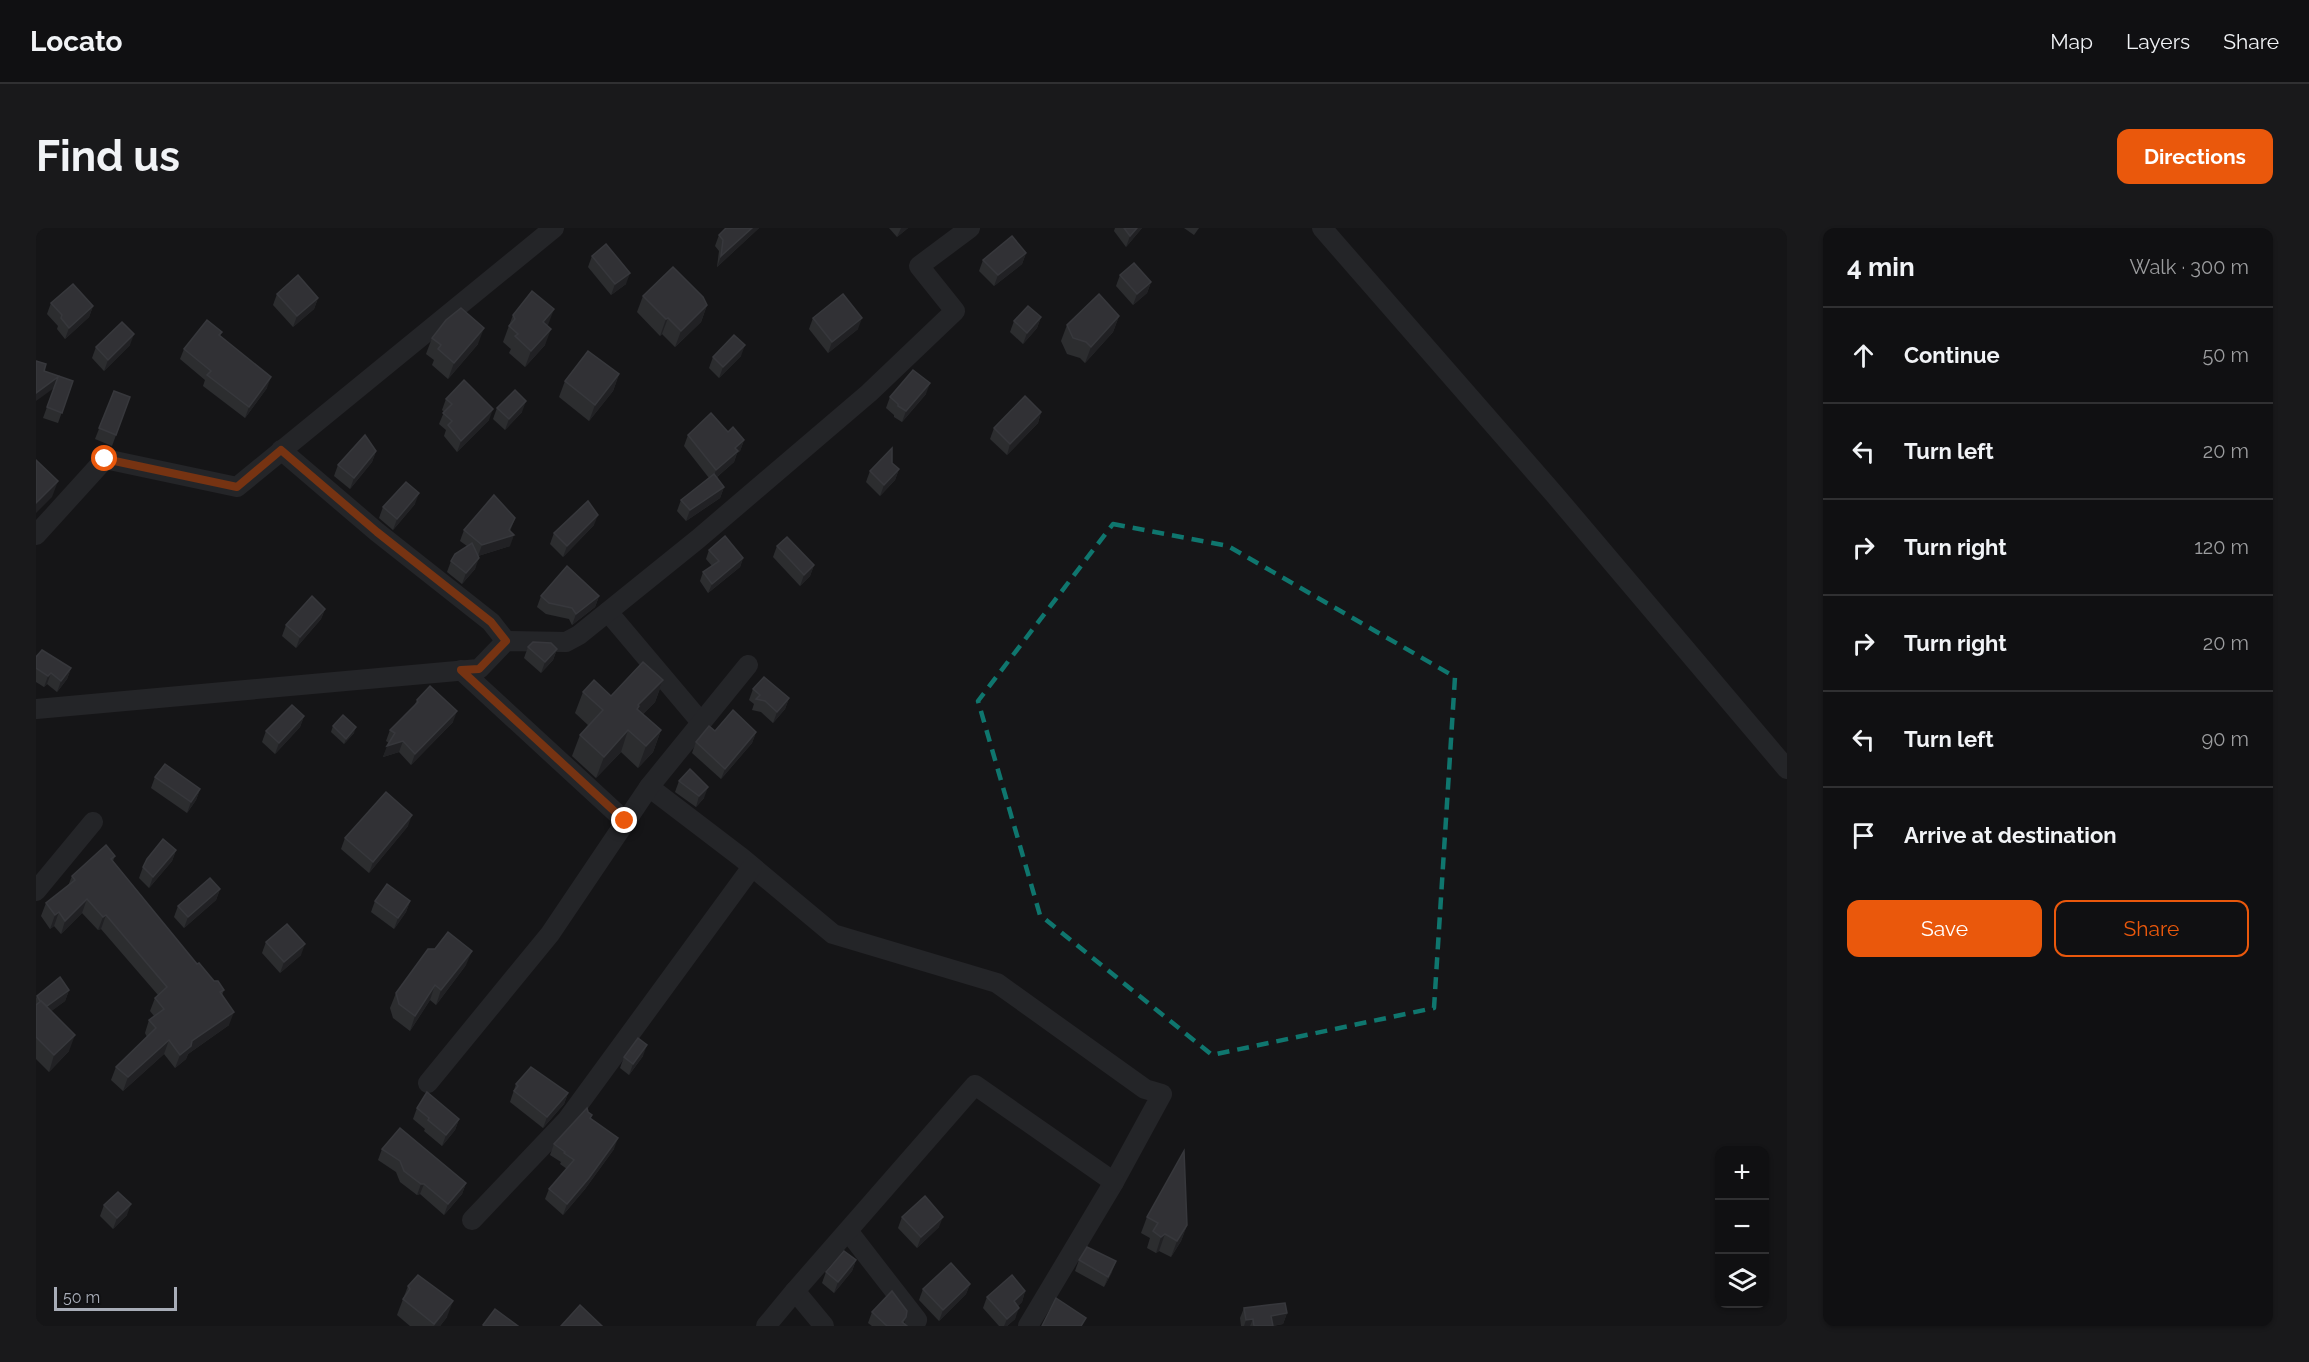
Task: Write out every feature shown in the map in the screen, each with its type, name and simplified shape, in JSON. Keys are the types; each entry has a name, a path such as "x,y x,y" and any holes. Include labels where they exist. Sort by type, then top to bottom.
{"street":[{"path":"36,535 105,459 237,487 554,228"},
{"path":"36,709 479,669 506,641 566,642 579,635 698,539 869,393 954,311 919,266 970,228"},
{"path":"1322,228 1547,486 1787,769"},
{"path":"281,450 377,532 491,622 506,641"},
{"path":"608,612 700,722"},
{"path":"428,1083 550,934 649,787 747,665"},
{"path":"461,670 625,821"},
{"path":"649,787 833,934 997,983 1145,1089 1162,1094 1114,1182 1028,1326"},
{"path":"36,891 93,822"},
{"path":"472,1220 567,1120 752,867"},
{"path":"766,1326 975,1085 1114,1182"},
{"path":"848,1231 918,1324"},
{"path":"795,1291 824,1326"}],"highlighted area":[{"path":"1113,524 1228,546 1455,677 1434,1008 1212,1055 1040,915 978,701"}],"building":[{"path":"726,228 752,228 721,256 723,240 719,235"},
{"path":"1124,228 1137,228 1130,236"},
{"path":"1012,236 1026,253 998,275 983,260"},
{"path":"606,244 630,273 615,284 592,256"},
{"path":"1134,263 1151,282 1137,294 1120,275"},
{"path":"673,267 703,297 707,305 681,331 643,296"},
{"path":"298,275 318,298 297,316 277,294"},
{"path":"73,284 93,306 69,328 61,318 62,315 51,303"},
{"path":"532,291 554,309 543,322 551,329 531,351 515,336 518,334 509,326 515,319 513,315"},
{"path":"843,294 862,318 832,342 813,318"},
{"path":"1099,294 1119,316 1091,347 1086,342 1073,338 1067,325"},
{"path":"1028,306 1041,317 1027,333 1014,321"},
{"path":"461,308 484,328 454,363 438,349 441,345 432,338 446,320"},
{"path":"207,320 222,332 219,335 271,377 249,407 207,375 211,371 184,349"},
{"path":"122,322 134,334 108,360 96,347"},
{"path":"734,335 745,345 723,367 713,357"},
{"path":"588,351 619,374 595,405 565,381"},
{"path":"36,361 46,364 44,371 73,381 62,413 47,407 58,377 36,393"},
{"path":"913,370 930,383 906,411 890,397"},
{"path":"464,380 493,409 461,441 448,425 452,421 443,413 452,404 446,399"},
{"path":"515,390 526,401 509,419 497,408"},
{"path":"114,391 130,397 116,435 99,428"},
{"path":"1025,396 1041,412 1010,444 994,428"},
{"path":"711,413 728,432 733,427 744,440 735,448 738,451 716,470 688,435"},
{"path":"365,435 376,451 354,478 338,465"},
{"path":"892,448 892,463 899,469 884,485 870,471"},
{"path":"36,460 58,481 36,503"},
{"path":"714,474 724,487 690,510 681,500"},
{"path":"406,482 419,493 397,519 383,507"},
{"path":"494,495 515,518 509,530 514,535 482,545 464,530"},
{"path":"588,501 598,515 567,546 554,533"},
{"path":"725,536 743,558 712,584 703,572 719,561 709,550"},
{"path":"787,537 814,565 804,575 777,546"},
{"path":"472,543 479,558 466,573 451,561 455,554"},
{"path":"567,566 599,596 576,614 572,608 549,603 541,596"},
{"path":"312,596 325,609 300,637 286,625"},
{"path":"533,642 551,643 557,649 545,662 528,647"},
{"path":"42,650 71,668 61,681 51,673 48,676 36,668 36,657"},
{"path":"643,662 663,680 638,705 637,709 661,730 646,746 628,730 604,757 580,735 603,710 583,692 594,680 611,696"},
{"path":"764,677 789,698 777,712 765,701 756,699 760,695 753,689"},
{"path":"430,686 457,711 415,754 403,741 387,746 395,733 390,730 418,702 417,700"},
{"path":"292,705 304,716 279,743 266,731"},
{"path":"733,710 756,732 725,769 696,742 709,726 715,731"},
{"path":"343,715 356,727 346,739 333,726"},
{"path":"165,764 200,789 191,802 155,777"},
{"path":"690,769 708,787 699,796 679,781"},
{"path":"386,792 412,815 373,862 345,838"},
{"path":"163,839 176,850 153,877 143,867"},
{"path":"106,845 115,856 111,859 197,964 199,963 214,981 218,981 224,990 220,992 234,1012 192,1041 191,1046 180,1055 169,1040 128,1077 116,1067 156,1028 149,1020 164,1009 155,998 167,987 106,915 103,917 87,899 65,921 59,912 55,915 46,903 75,880 72,876"},
{"path":"210,878 220,889 188,917 178,906"},
{"path":"387,884 410,901 398,918 375,901"},
{"path":"287,924 305,944 284,962 266,942"},
{"path":"448,932 472,951 441,990 435,985 415,1016 399,1004 396,993 428,949 435,949"},
{"path":"60,977 69,990 47,1006 37,996"},
{"path":"41,1001 75,1035 54,1055 36,1037 36,1005"},
{"path":"638,1038 647,1045 633,1064 624,1057"},
{"path":"531,1067 568,1093 547,1117 514,1091 518,1086 516,1084"},
{"path":"427,1092 459,1119 446,1135 417,1108"},
{"path":"587,1108 592,1115 590,1118 618,1138 567,1204 549,1189 574,1160 554,1144"},
{"path":"400,1128 466,1183 448,1204 404,1171 400,1161 382,1149"},
{"path":"1184,1151 1187,1225 1177,1241 1165,1234 1161,1237 1153,1231 1158,1223 1147,1217"},
{"path":"118,1192 131,1204 117,1218 104,1205"},
{"path":"925,1196 943,1217 921,1237 902,1217"},
{"path":"1087,1247 1116,1261 1108,1277 1079,1260"},
{"path":"844,1251 856,1260 838,1282 826,1272"},
{"path":"951,1263 970,1284 943,1310 923,1289"},
{"path":"418,1275 453,1301 434,1324 403,1299 410,1289 408,1286"},
{"path":"1012,1275 1025,1291 1014,1301 1019,1308 1007,1319 987,1297"},
{"path":"892,1291 907,1311 902,1322 907,1326 887,1326 872,1312"},
{"path":"1056,1298 1086,1318 1081,1326 1042,1326"},
{"path":"1285,1303 1287,1313 1271,1316 1273,1326 1254,1326 1253,1319 1246,1320 1244,1308"},
{"path":"580,1305 602,1326 561,1326"},
{"path":"495,1309 518,1326 484,1326"}],"route":[{"path":"105,459 237,487 281,450 377,532 491,622 506,641 479,669 461,670 625,821"}]}
